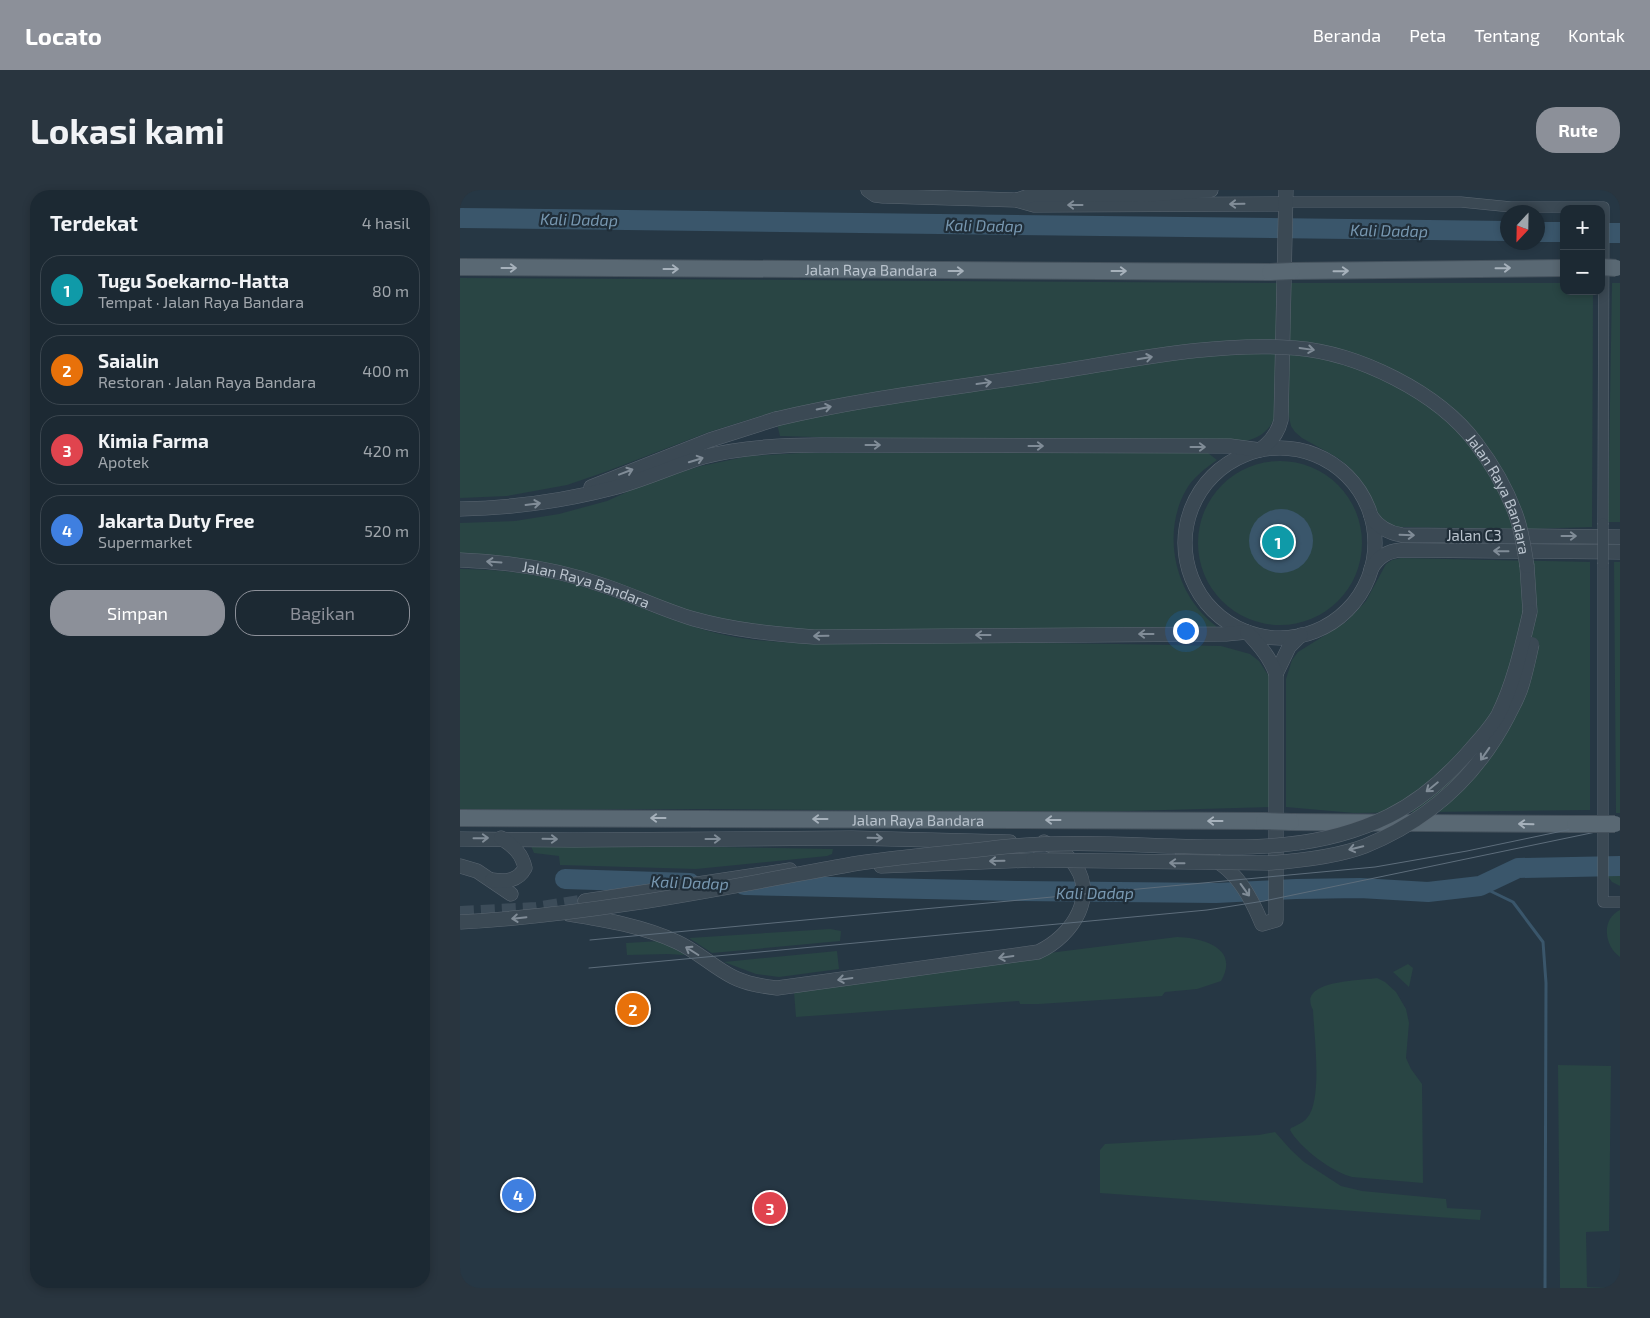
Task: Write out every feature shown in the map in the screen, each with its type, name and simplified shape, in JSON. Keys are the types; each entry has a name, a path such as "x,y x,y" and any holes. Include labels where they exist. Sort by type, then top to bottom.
{"main road":[{"name":"Jalan Raya Bandara","path":"460,268 1270,272 1560,268"},
{"name":"Jalan Raya Bandara","path":"460,818 1618,824"}],"street":[{"path":"868,190 884,196 1008,196 1034,205 1142,200 1286,199 1444,202 1511,207 1604,207 1603,902 1620,902"},
{"path":"1142,200 1211,190"},
{"path":"1286,199 1284,221 1282,420 1286,433 1292,442 1302,450"},
{"name":"Jalan Raya Bandara","path":"460,922 520,918 610,907 704,893 854,864 1006,847 1108,844 1235,848 1282,846 1341,834 1374,823 1412,803 1457,766 1486,733 1497,717 1511,683 1522,649 1530,612 1527,566 1517,516 1502,485 1476,442 1456,421 1416,391 1393,377 1368,365 1320,351 1294,348 1205,350 824,408 748,427 612,477 565,498"},
{"path":"1260,450 1271,441 1282,420"},
{"name":"Jalan Raya Bandara","path":"460,509 500,508 565,498 614,488 705,457 772,446 1230,446 1260,450"},
{"path":"1282,448 1302,450 1331,462 1346,474 1361,495 1368,511 1375,542 1370,572 1354,601 1341,615 1323,627 1301,635 1278,638 1247,632 1224,620 1203,598 1194,583 1187,564 1185,548 1186,531 1194,502 1206,485 1220,471 1247,454 1260,450 1282,448"},
{"name":"Jalan C3","path":"1368,511 1380,526 1395,534 1402,535 1620,537"},
{"name":"Jalan C3","path":"1370,572 1380,558 1385,554 1396,551 1620,552"},
{"name":"Jalan Raya Bandara","path":"460,560 500,562 548,569 606,586 666,610 695,619 727,627 774,634 814,637 1226,634 1247,632"},
{"path":"585,901 806,868 1033,860 1268,864 1294,861 1364,846 1388,835 1431,808 1454,790 1484,757 1499,733 1522,685 1534,636 1530,612"},
{"path":"1247,632 1272,662 1276,674"},
{"path":"1276,674 1289,647 1301,635"},
{"name":"Jalan Raya Bandara","path":"460,839 852,838 1044,842 1193,852 1220,863 1231,873 1244,888 1262,924 1276,920 1276,674"},
{"path":"492,880 503,882 512,879 521,875 525,868 523,858 501,838"},
{"path":"536,909 603,919 663,936 692,951 733,977 745,982 777,988 1038,952 1052,946 1068,930 1076,917 1084,896 1082,882 1076,866 1064,854 1044,842"},
{"path":"460,866 477,871 511,894"}],"green space":[{"path":"460,278 1278,283 1276,414 1265,432 1256,438 1245,441 1038,438 879,439 780,436 774,412 709,432 567,485 507,496 460,498"},
{"path":"1289,283 1560,283 1560,295 1593,295 1592,527 1528,529 1395,527 1382,521 1368,492 1350,468 1338,458 1302,438 1295,432 1291,426 1287,408"},
{"path":"1612,283 1620,283 1620,522 1608,522"},
{"path":"801,453 1208,453 1217,460 1196,477 1186,490 1178,507 1174,526 1174,544 1176,563 1190,598 1216,626 1213,631 802,631 753,626 708,617 607,583 460,556 460,523 515,521 559,514 607,501 649,482 701,466 749,456"},
{"path":"1288,461 1311,467 1326,475 1338,485 1348,497 1359,519 1362,543 1359,567 1348,589 1338,601 1326,611 1304,622 1272,625 1256,622 1234,611 1212,589 1201,567 1198,535 1201,519 1212,497 1234,475 1256,464"},
{"path":"1401,558 1590,562 1590,810 1354,813 1286,807 1286,679 1292,660 1298,652 1346,622 1366,601 1386,564"},
{"path":"1614,562 1620,562 1620,813 1616,813"},
{"path":"460,569 493,570 558,580 590,589 707,631 748,639 820,644 1012,643 1221,646 1250,654 1259,661 1274,684 1272,807 1095,812 706,809 460,810"},
{"path":"530,844 833,849 832,854 827,856 696,869 560,865 559,856 534,853"},
{"path":"1606,874 1620,874 1620,886 1612,882"},
{"path":"1620,910 1620,957 1608,940 1607,926 1614,914"},
{"path":"830,929 841,931 840,941 712,953 689,938"},
{"path":"1177,937 1207,943 1216,947 1222,953 1226,960 1226,970 1221,981 1197,989 1165,992 1162,996 1039,1004 1020,1004 1019,1001 796,1017 794,992 1049,953"},
{"path":"661,941 680,950 685,955 627,955 626,943"},
{"path":"837,951 839,969 779,977 756,974 724,962"},
{"path":"1408,964 1413,968 1409,987 1393,972"},
{"path":"1377,978 1385,982 1396,992 1406,1009 1409,1023 1406,1058 1411,1069 1422,1084 1423,1183 1352,1177 1344,1174 1317,1158 1301,1144 1290,1130 1307,1118 1315,1097 1316,1050 1313,1010 1310,1000 1314,993 1321,987 1332,984"},
{"path":"1558,1065 1611,1066 1609,1231 1586,1232 1587,1287 1610,1288 1560,1288"},
{"path":"1275,1132 1304,1162 1341,1186 1362,1191 1446,1199 1447,1208 1481,1210 1480,1220 1100,1193 1100,1150 1105,1144 1259,1135"}],"water":[{"path":"1275,509 1287,509 1304,518 1311,529 1313,541 1311,553 1304,564 1287,573 1275,573 1263,568 1254,559 1249,547 1249,535 1254,523 1263,514"}],"waterway":[{"name":"Kali Dadap","path":"460,218 1500,231"},
{"name":"Kali Dadap","path":"1545,232 1560,232"},
{"name":"Kali Dadap","path":"1605,233 1620,233"},
{"name":"Kali Dadap","path":"744,885 1216,893 1360,888 1428,892 1480,886 1518,868 1620,866"},
{"name":"Kali Dadap","path":"565,879 690,883"},
{"path":"1480,886 1513,902 1543,942 1546,983 1545,1288"}],"tunnel":[{"path":"460,913 536,909 585,901"}],"tram line":[{"path":"590,940 1375,867 1467,851 1620,819"},
{"path":"589,968 1207,910 1264,901 1620,827"}],"place":[{"name":"Tugu Soekarno-Hatta","path":"1278,542"},
{"name":"Saialin","path":"633,1009"},
{"name":"Jakarta Duty Free","path":"518,1195"},
{"name":"Kimia Farma","path":"770,1208"}]}
